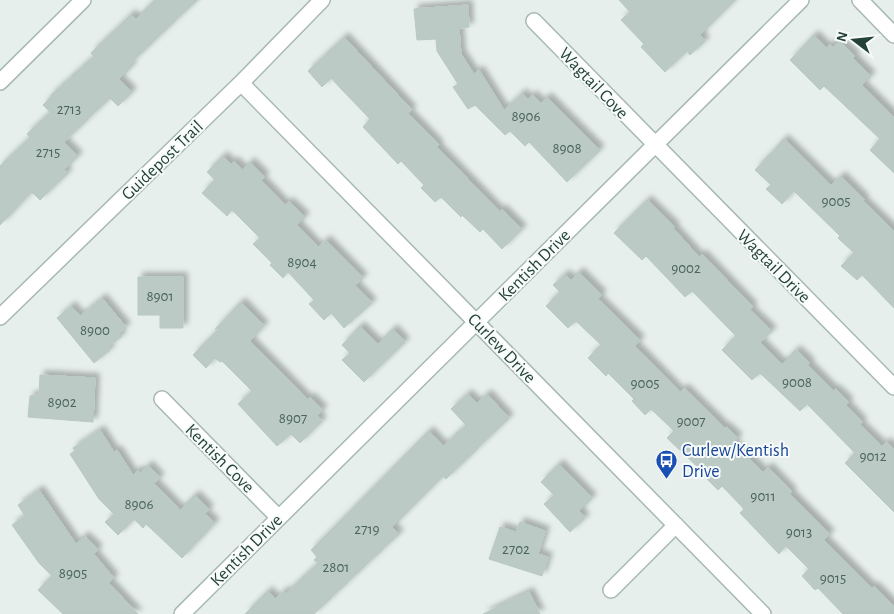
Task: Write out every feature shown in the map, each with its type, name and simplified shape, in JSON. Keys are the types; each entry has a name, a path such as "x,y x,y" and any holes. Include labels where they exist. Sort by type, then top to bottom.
{"street":[{"path":"0,82 83,0"},
{"name":"Guidepost Trail","path":"0,317 241,83 322,0"},
{"name":"Kentish Drive","path":"182,614 801,0"},
{"path":"860,0 894,35"},
{"name":"Wagtail Cove","path":"534,20 655,144"},
{"name":"Curlew Drive","path":"241,83 763,614"},
{"name":"Wagtail Drive","path":"655,144 894,387"},
{"name":"Kentish Cove","path":"162,399 278,517"},
{"path":"611,590 676,525"}],"building":[{"path":"155,0 197,0 130,64 132,66 119,79 132,92 118,106 110,98 64,142 78,156 64,170 68,173 40,200 32,192 0,225 0,166 30,137 27,134 50,112 43,105 51,95 94,56 91,53 131,14 136,19"},
{"path":"619,0 735,0 700,35 705,41 690,55 687,51 665,72 641,47 644,44 621,20 630,12"},
{"path":"468,5 469,27 459,28 461,54 474,74 479,70 504,110 522,93 528,99 532,95 541,103 547,97 600,150 567,182 529,142 525,146 510,131 505,135 475,105 468,109 453,87 458,84 437,51 436,39 417,40 414,9"},
{"path":"814,35 827,48 830,44 833,47 839,41 855,56 853,58 871,76 862,85 894,117 894,173 870,150 880,139 824,86 820,90 790,60"},
{"path":"344,37 412,110 408,113 439,145 437,147 500,212 502,209 522,229 502,249 483,229 480,232 462,215 461,217 441,197 435,202 421,188 424,185 401,161 398,164 363,127 370,119 331,78 322,87 308,71"},
{"path":"784,139 831,185 841,176 864,199 863,201 894,231 894,308 862,275 857,280 841,266 854,253 838,238 840,236 794,191 782,204 766,189 771,185 755,170"},
{"path":"223,156 231,164 234,161 243,170 250,162 265,177 261,180 285,205 289,202 305,217 297,225 318,247 326,240 363,278 355,285 372,303 344,328 331,313 324,320 309,304 314,300 288,272 283,278 270,265 272,263 253,244 260,238 232,210 227,216 202,193 215,180 207,172"},
{"path":"647,200 675,227 673,228 699,257 702,254 753,307 750,310 772,331 760,342 782,364 796,350 834,391 835,389 849,402 846,405 862,422 860,425 882,446 886,442 894,449 894,512 845,463 855,453 807,404 800,411 760,373 752,380 722,350 736,336 692,291 685,297 646,256 642,260 614,233"},
{"path":"579,272 602,295 598,299 640,340 635,346 680,392 684,388 738,438 733,443 763,472 768,467 792,492 790,494 830,534 824,540 872,588 874,586 894,606 894,614 843,614 818,588 815,590 802,576 809,569 786,546 779,554 740,513 744,509 722,486 718,490 702,474 703,472 667,438 674,431 651,409 645,415 632,401 634,399 608,373 606,376 588,358 601,345 576,321 568,328 546,306 560,292 553,285 565,274 571,280"},
{"path":"138,277 183,277 183,328 160,328 160,315 138,315"},
{"path":"102,298 126,327 119,333 122,336 108,347 110,350 94,363 57,318 71,306 80,316"},
{"path":"241,302 264,326 250,341 308,400 310,397 323,410 317,415 322,421 300,443 291,434 277,446 238,404 252,391 222,361 220,362 215,358 206,368 193,355 219,329 215,329"},
{"path":"360,326 378,344 393,329 405,342 364,382 342,360 350,353 342,345"},
{"path":"40,375 95,378 93,422 28,417 30,396 39,395"},
{"path":"467,394 477,403 487,394 509,418 446,479 443,476 392,527 399,534 314,614 245,614 268,591 275,599 284,591 286,593 318,563 314,560 317,557 311,550 429,431 443,446 466,425 451,409"},
{"path":"100,430 114,452 117,450 133,475 138,470 141,473 148,465 160,478 154,483 180,510 195,495 209,509 205,514 215,523 182,558 146,524 143,528 134,519 118,535 105,522 114,514 99,499 70,454 75,451 73,448"},
{"path":"559,464 592,498 579,511 585,518 570,532 544,504 554,495 541,482"},
{"path":"39,490 76,544 84,536 98,549 94,554 114,578 109,583 138,614 63,614 38,590 52,576 39,563 12,525 25,516 18,505"},
{"path":"520,522 545,531 538,554 548,557 542,576 489,559 500,527 516,532"},
{"path":"529,592 540,614 483,614"}],"place":[{"name":"Curlew/Kentish Drive","path":"666,479"}]}
